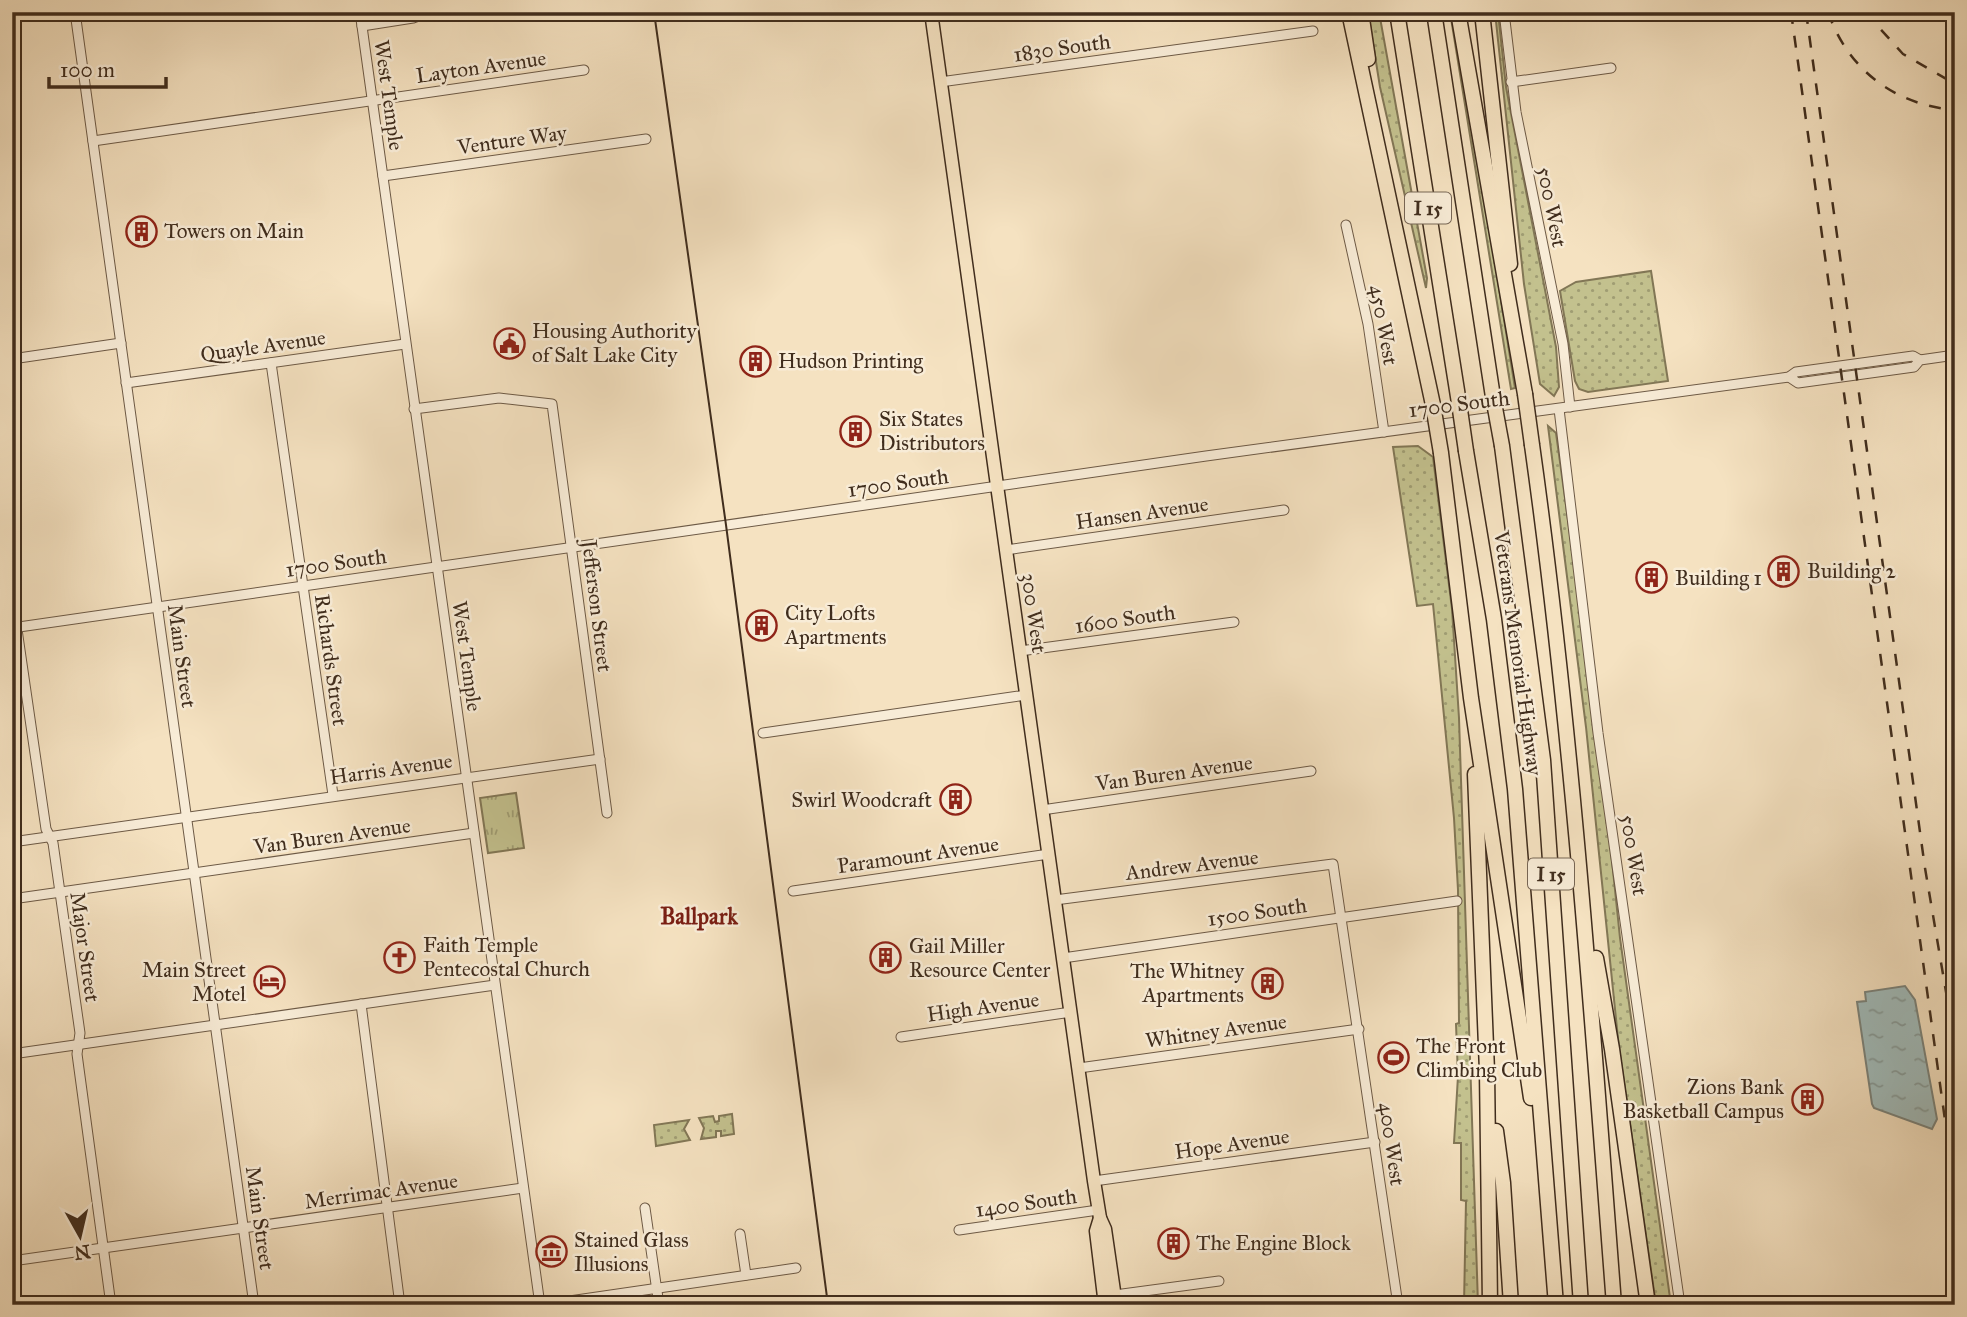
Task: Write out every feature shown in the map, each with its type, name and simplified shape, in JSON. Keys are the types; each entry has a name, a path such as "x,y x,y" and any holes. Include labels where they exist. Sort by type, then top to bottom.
{"highway":[{"path":"1349,12 1383,164 1441,453 1471,698 1551,1234"},
{"path":"1361,12 1383,164"},
{"path":"1388,12 1420,156"},
{"name":"Veterans Memorial Highway","path":"1397,12 1494,619 1515,789 1556,1305"},
{"name":"Veterans Memorial Highway","path":"1434,12 1502,446 1543,760 1581,1305"},
{"path":"1458,12 1525,394"},
{"path":"1482,14 1525,394 1553,593 1582,885 1614,1305"},
{"path":"1471,698 1487,1071 1490,1305"},
{"path":"1582,885 1612,1049 1648,1305"},
{"path":"1487,1071 1503,1183 1511,1305"}],"main road":[{"name":"300 West","path":"931,12 1094,1181 1099,1214 1105,1229 1112,1301"}],"street":[{"name":"Main Street","path":"75,12 254,1305"},
{"name":"West Temple","path":"360,12 541,1305"},
{"path":"362,26 413,18 429,12"},
{"name":"500 West","path":"1503,12 1511,82 1563,344 1570,407"},
{"name":"1830 South","path":"940,82 1313,31"},
{"path":"1511,82 1611,68"},
{"name":"Layton Avenue","path":"93,141 584,70"},
{"name":"Venture Way","path":"383,176 646,139"},
{"name":"450 West","path":"1346,225 1368,324 1384,432"},
{"path":"12,359 121,342"},
{"name":"Quayle Avenue","path":"126,383 405,344"},
{"name":"1700 South","path":"15,628 996,486 1788,377 1796,372 1913,356 1920,360 1955,355"},
{"name":"Richards Street","path":"271,363 333,795"},
{"name":"Jefferson Street","path":"414,409 499,398 552,404 607,813"},
{"name":"500 West","path":"1559,409 1598,733 1680,1305"},
{"name":"Hansen Avenue","path":"1006,550 1284,510"},
{"name":"Major Street","path":"12,595 46,829 50,836 60,892 80,1033 77,1054 111,1305"},
{"name":"1600 South","path":"1020,651 1234,622"},
{"path":"763,733 1026,695"},
{"name":"Harris Avenue","path":"12,842 600,759"},
{"name":"Van Buren Avenue","path":"1042,810 1311,771"},
{"name":"Van Buren Avenue","path":"12,899 474,833"},
{"name":"Paramount Avenue","path":"793,891 1049,854"},
{"name":"Andrew Avenue","path":"1055,900 1333,864"},
{"name":"400 West","path":"1333,864 1398,1305"},
{"name":"1500 South","path":"1063,958 1457,901"},
{"path":"12,1054 495,985"},
{"path":"361,1004 400,1305"},
{"name":"High Avenue","path":"901,1037 1071,1012"},
{"name":"Whitney Avenue","path":"1079,1068 1359,1029"},
{"name":"Hope Avenue","path":"1094,1181 1375,1142"},
{"name":"Merrimac Avenue","path":"12,1261 523,1188"},
{"path":"645,1208 659,1305"},
{"name":"1400 South","path":"959,1230 1099,1214"},
{"path":"740,1234 746,1275"},
{"path":"541,1305 796,1268"},
{"path":"1112,1301 1219,1280"}],"green space":[{"path":"1368,12 1379,12 1427,278 1426,288 1380,87"},
{"path":"1450,12 1455,12 1515,388 1511,389"},
{"path":"1495,12 1498,12 1506,87 1556,347 1559,387 1554,396 1540,384 1524,284"},
{"path":"1651,271 1668,381 1588,392 1579,389 1575,381 1560,291 1576,282"},
{"path":"1548,426 1556,433 1603,774 1620,938 1671,1305 1656,1305 1619,1048 1586,727"},
{"path":"1418,446 1433,457 1452,609 1459,718 1478,1305 1464,1305 1466,1201 1461,1200 1461,1143 1454,1143 1458,1076 1456,1024 1459,1023 1458,890 1454,818 1433,604 1417,606 1393,447"},
{"path":"516,793 524,848 488,853 480,798"},
{"path":"732,1114 734,1134 721,1136 721,1131 716,1131 716,1137 701,1139 704,1128 699,1118 713,1116 715,1122 719,1121 719,1116"},
{"path":"689,1120 684,1129 690,1140 656,1146 654,1125"}],"water":[{"path":"1905,986 1915,1000 1937,1119 1932,1129 1874,1108 1872,1104 1857,1002 1866,1001 1865,992"}],"tram line":[{"path":"654,12 726,525 828,1305"}],"railway":[{"path":"1791,12 1955,1192"},
{"path":"1806,12 1925,868 1955,1045"},
{"path":"1828,12 1848,51 1876,81 1913,101 1955,110"},
{"path":"1865,12 1903,54 1955,84"},
{"path":"1948,1183 1955,1230"}],"place":[{"name":"Towers on Main","path":"141,231"},
{"name":"Housing Authority of Salt Lake City","path":"509,343"},
{"name":"Hudson Printing","path":"755,361"},
{"name":"Six States Distributors","path":"856,431"},
{"name":"Building 2","path":"1784,571"},
{"name":"Building 1","path":"1652,578"},
{"name":"City Lofts Apartments","path":"762,625"},
{"name":"Swirl Woodcraft","path":"955,800"},
{"name":"Faith Temple Pentecostal Church","path":"400,957"},
{"name":"Gail Miller Resource Center","path":"886,958"},
{"name":"Main Street Motel","path":"269,982"},
{"name":"The Whitney Apartments","path":"1267,983"},
{"name":"The Front Climbing Club","path":"1393,1058"},
{"name":"Zions Bank Basketball Campus","path":"1807,1099"},
{"name":"The Engine Block","path":"1173,1243"},
{"name":"Stained Glass Illusions","path":"551,1252"}],"district":[{"name":"Ballpark","path":"699,916"}]}
